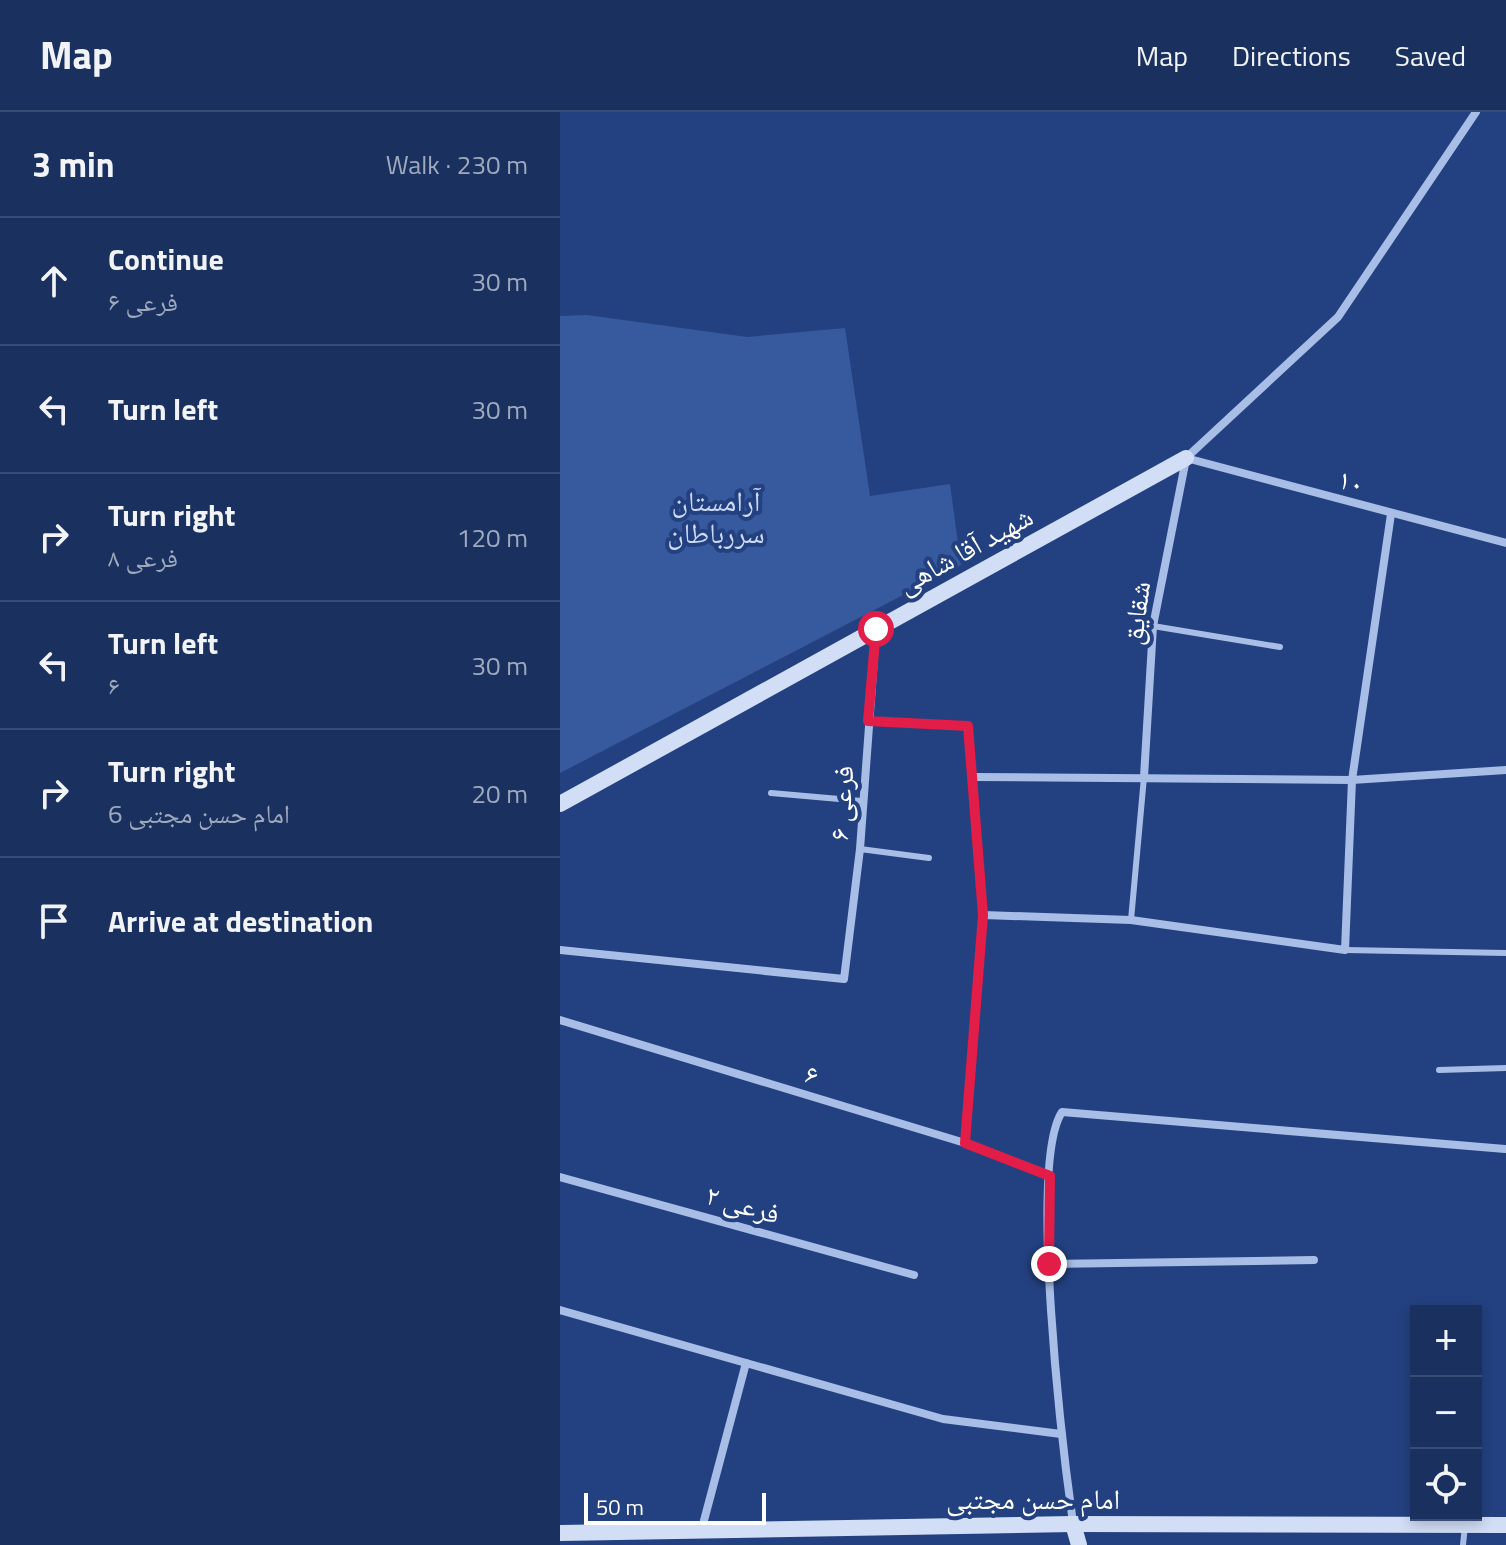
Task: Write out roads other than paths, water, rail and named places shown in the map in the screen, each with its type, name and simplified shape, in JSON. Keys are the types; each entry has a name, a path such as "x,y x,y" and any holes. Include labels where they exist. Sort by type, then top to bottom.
{"street":[{"path":"1186,458 1338,317 1476,112"},
{"name":"۱۰","path":"1186,458 1506,543"},
{"name":"شقایق","path":"1144,777 1153,626 1186,458"},
{"name":"شهید آقا شاهی","path":"560,804 1186,458"},
{"path":"983,915 1131,920 1345,950 1352,780 1391,514"},
{"name":"فرعی ۶","path":"560,950 844,979 860,849 876,629"},
{"path":"965,1143 983,915 968,726"},
{"path":"973,777 1352,780 1506,770"},
{"name":"۶","path":"560,1020 965,1143 1050,1176"},
{"path":"1079,1545 1073,1524 1061,1434 1049,1264 1050,1176 1055,1122 1062,1112 1071,1110 1505,1149"},
{"name":"فرعی ۲","path":"560,1177 914,1275"},
{"path":"1049,1264 1314,1260"},
{"path":"560,1310 943,1419 1061,1434"},
{"path":"702,1528 746,1363"},
{"name":"امام حسن مجتبی","path":"560,1533 702,1528 1410,1520"},
{"name":"امام حسن مجتبی","path":"1447,1521 1465,1525 1506,1525"}],"lane":[{"path":"1153,626 1280,647"},
{"path":"868,721 968,726"},
{"path":"1131,920 1144,777"},
{"path":"771,793 862,801"},
{"path":"860,849 929,858"},
{"path":"1345,950 1506,953"},
{"path":"1439,1070 1506,1068"},
{"path":"1463,1545 1465,1525"}],"park label":[{"name":"آرامستان سررباطان","path":"716,517"}]}
